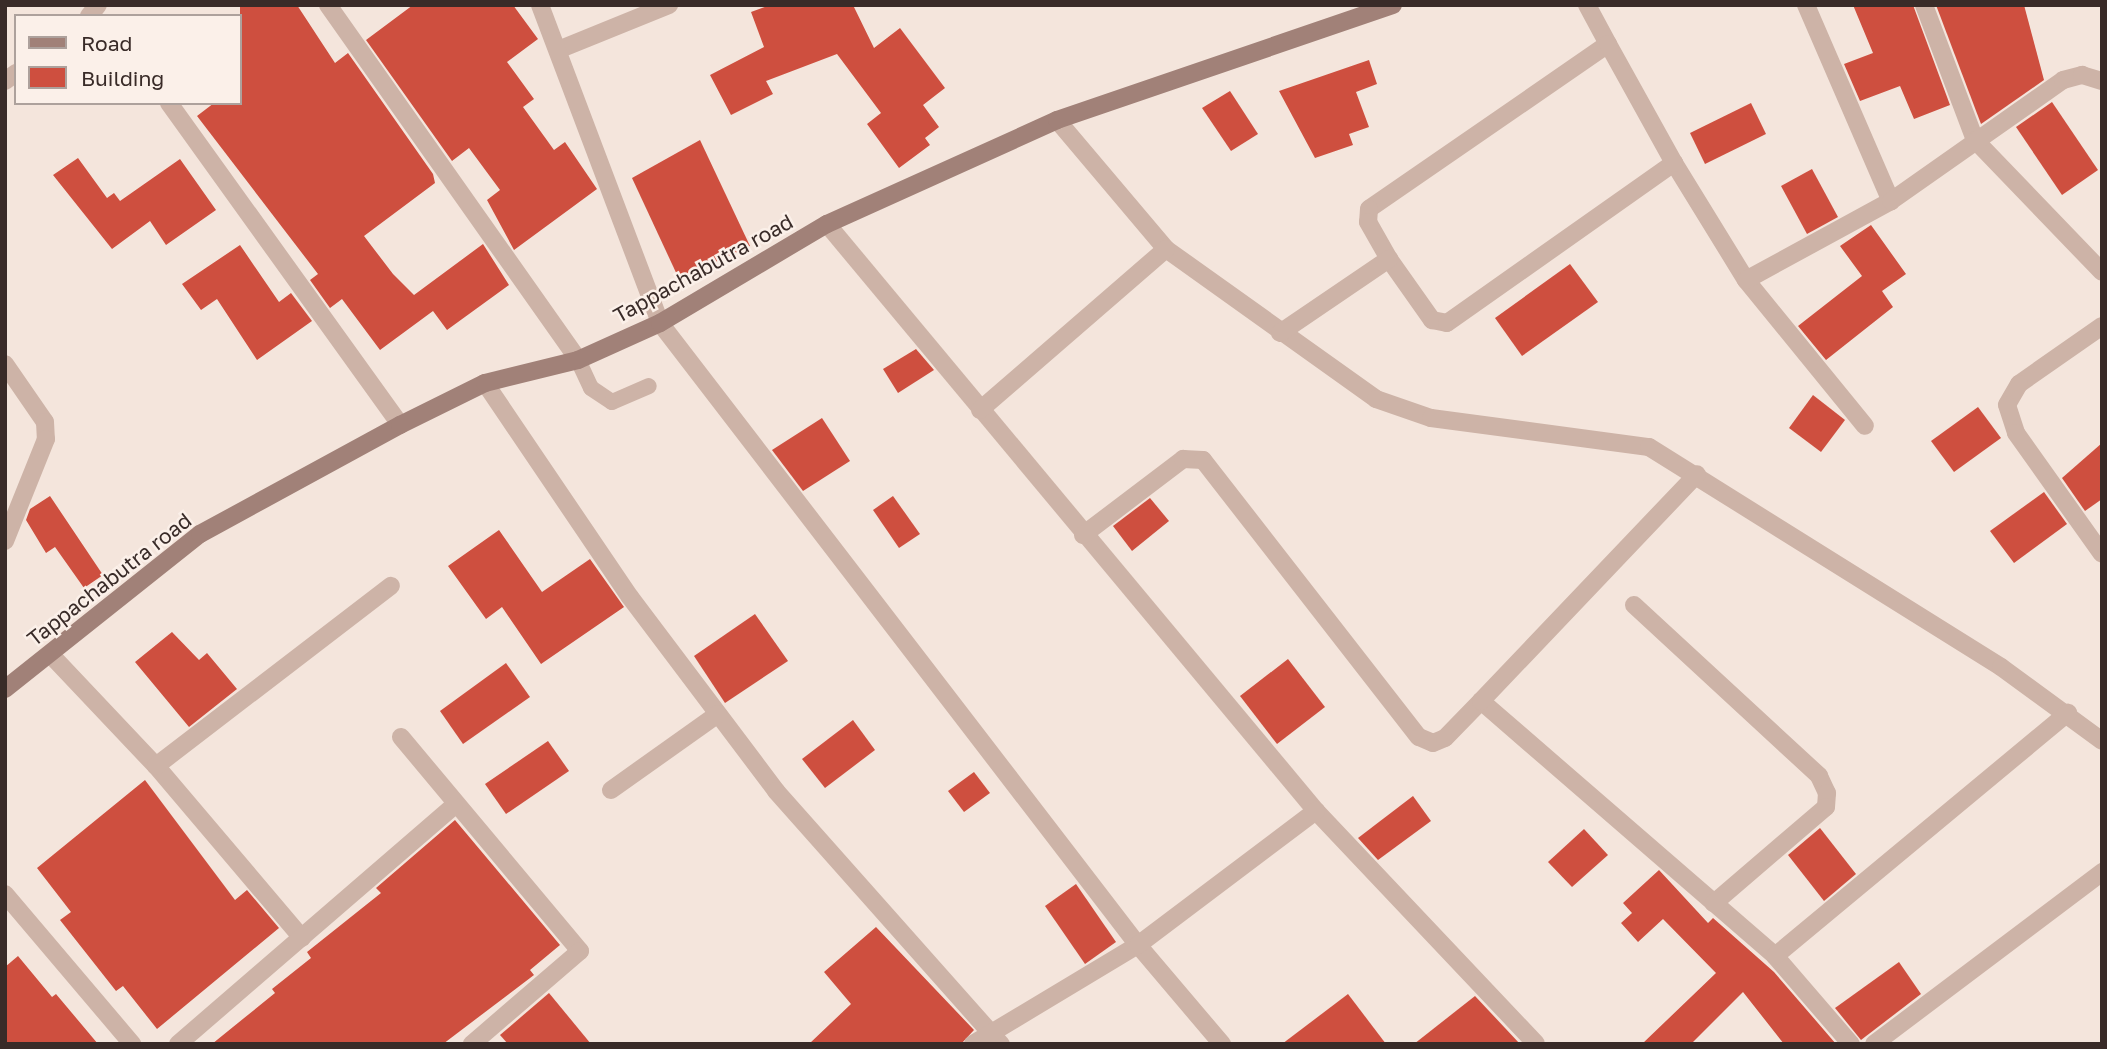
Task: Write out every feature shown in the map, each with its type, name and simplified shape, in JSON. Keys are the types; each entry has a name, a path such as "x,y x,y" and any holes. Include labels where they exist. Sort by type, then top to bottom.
{"main road":[{"name":"Tappachabutra road","path":"5,689 200,534 400,425 485,383 578,360 660,323 827,224 1057,121 1393,5"}],"street":[{"path":"328,5 578,360"},
{"path":"540,5 660,323 1138,945 1222,1044"},
{"path":"558,50 669,5"},
{"path":"1587,5 1674,163 1746,280 1865,426"},
{"path":"1806,5 1891,201"},
{"path":"1924,5 1975,140 2102,272"},
{"path":"1608,44 1381,195 1368,222 1432,320 1447,323 1674,163"},
{"path":"1746,280 1891,201 2063,80 2082,75 2102,81"},
{"path":"170,105 400,425"},
{"path":"1057,121 1166,249 1376,399 1409,411 1649,447 1697,474 2068,713 2102,741"},
{"path":"827,224 1083,535 1316,811 1536,1044"},
{"path":"980,410 1166,249"},
{"path":"1280,333 1390,258"},
{"path":"2102,326 2018,384 2007,405 2016,433 2102,554"},
{"path":"5,364 45,422 46,439 5,541"},
{"path":"485,383 718,714 776,791 996,1037"},
{"path":"1083,535 1194,455 1419,737 1433,744 1445,738 1697,474"},
{"path":"156,766 391,586"},
{"path":"1634,605 1819,776 1827,793 1826,807 1714,903"},
{"path":"51,655 156,766 302,938"},
{"path":"1481,701 1775,956 1851,1044"},
{"path":"1775,956 2068,713"},
{"path":"611,790 718,714"},
{"path":"401,737 454,806 580,951 472,1044"},
{"path":"178,1044 454,806"},
{"path":"973,1044 996,1037 1138,945 1316,811"},
{"path":"1874,1044 2102,873"},
{"path":"5,894 132,1044"}],"lane":[{"path":"578,360 591,388 612,402 649,386"}],"building":[{"path":"240,5 297,5 335,63 348,53 433,174 435,183 364,236 393,274 414,295 483,244 509,285 447,330 433,311 380,350 342,299 330,308 310,280 318,274 197,116 211,105 242,105"},
{"path":"413,5 513,5 538,39 507,62 534,99 523,107 554,150 565,142 597,189 514,250 487,200 500,190 469,148 452,161 366,40"},
{"path":"770,5 853,5 874,48 900,28 945,88 923,105 939,127 925,138 930,145 899,168 867,124 881,113 837,54 766,81 773,94 731,115 710,75 764,47 751,12"},
{"path":"1853,5 1913,5 1950,105 1914,119 1900,86 1860,101 1844,64 1873,53"},
{"path":"1936,5 2024,5 2044,80 1981,124"},
{"path":"1369,60 1377,84 1356,92 1369,127 1349,134 1353,145 1315,158 1279,91"},
{"path":"1230,91 1258,134 1231,151 1202,108"},
{"path":"2052,102 2098,170 2062,195 2016,127"},
{"path":"1751,103 1766,134 1705,164 1690,133"},
{"path":"700,140 750,246 679,279 632,178"},
{"path":"78,158 107,198 114,193 120,201 180,159 216,210 166,245 150,221 112,249 53,175"},
{"path":"1812,169 1838,217 1807,234 1781,186"},
{"path":"1871,225 1906,274 1882,291 1893,307 1826,360 1798,326 1862,276 1840,246"},
{"path":"240,245 279,302 291,293 312,321 257,360 217,299 201,310 182,284"},
{"path":"1570,264 1598,302 1522,356 1495,318"},
{"path":"916,349 934,370 898,393 883,369"},
{"path":"1813,395 1845,420 1821,452 1789,428"},
{"path":"1978,407 2001,438 1954,472 1931,441"},
{"path":"822,418 850,461 803,491 772,450"},
{"path":"2102,443 2102,499 2085,511 2062,478"},
{"path":"2044,492 2067,524 2014,563 1990,531"},
{"path":"50,496 103,575 84,588 55,547 46,553 26,520 30,509"},
{"path":"893,496 920,534 899,548 873,510"},
{"path":"1150,498 1169,521 1132,551 1113,526"},
{"path":"499,530 542,592 590,559 624,607 541,664 502,607 486,619 448,566"},
{"path":"755,614 788,661 725,703 694,656"},
{"path":"172,632 199,660 207,653 237,689 189,727 135,662"},
{"path":"1288,659 1325,707 1277,744 1240,696"},
{"path":"506,663 530,697 463,744 440,711"},
{"path":"853,720 875,750 825,788 802,759"},
{"path":"548,741 569,771 506,814 485,784"},
{"path":"974,772 990,793 964,812 948,791"},
{"path":"145,780 235,900 247,890 279,928 157,1029 123,986 116,991 60,920 71,912 37,868"},
{"path":"1413,796 1431,821 1378,860 1358,838"},
{"path":"455,820 560,945 530,970 534,975 443,1044 212,1044 275,993 272,989 311,958 307,952 381,893 376,888"},
{"path":"1820,828 1856,874 1824,901 1788,855"},
{"path":"1584,829 1608,855 1572,887 1548,862"},
{"path":"1659,870 1708,923 1713,918 1774,972 1836,1044 1784,1044 1743,992 1691,1044 1642,1044 1716,973 1663,919 1638,942 1621,923 1632,913 1623,903"},
{"path":"1076,884 1116,942 1085,964 1045,906"},
{"path":"876,927 974,1030 961,1044 809,1044 851,1004 824,972"},
{"path":"18,956 52,997 56,994 98,1044 5,1044 5,967"},
{"path":"1899,962 1921,994 1861,1040 1835,1008"},
{"path":"549,993 591,1044 508,1044 500,1035"},
{"path":"1348,994 1386,1044 1282,1044"},
{"path":"1475,996 1520,1044 1414,1044"}]}
